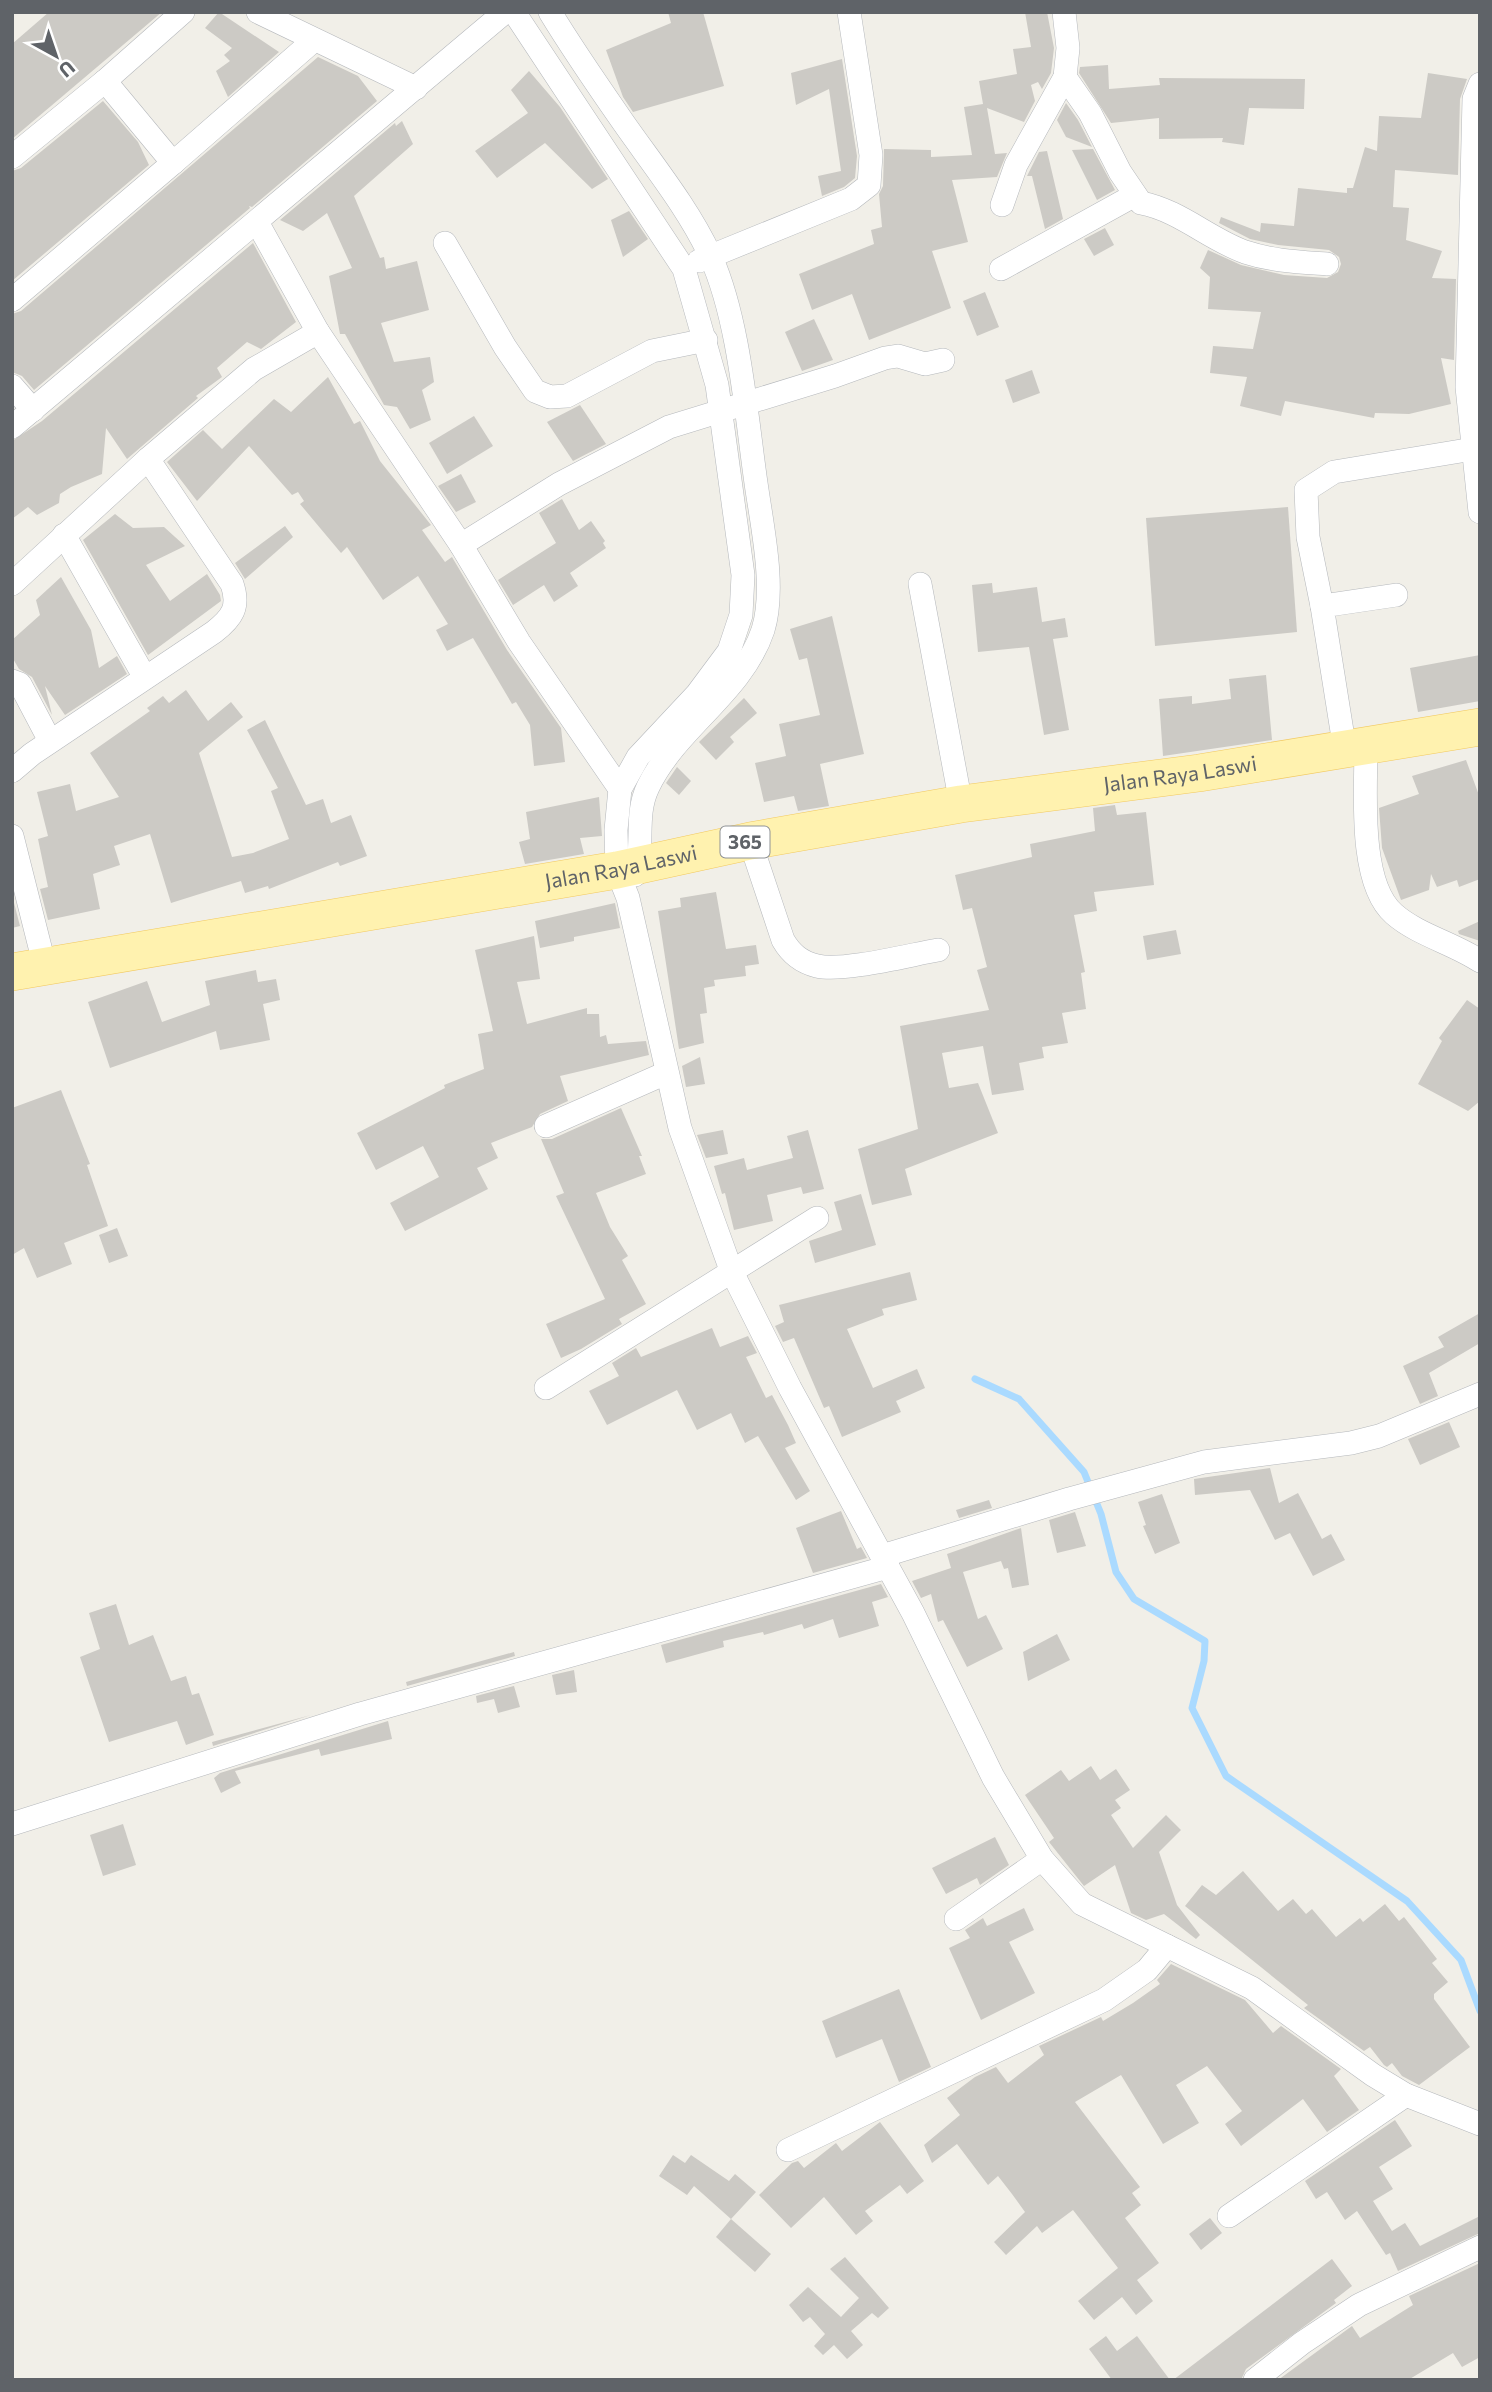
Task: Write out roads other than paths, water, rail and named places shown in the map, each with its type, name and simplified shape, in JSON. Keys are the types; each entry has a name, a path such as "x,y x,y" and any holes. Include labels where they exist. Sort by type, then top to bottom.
{"main road":[{"name":"Jalan Raya Laswi","path":"29,970 628,878 750,841 961,804 1199,773 1480,727"}],"street":[{"path":"12,157 105,81 183,12"},
{"path":"258,12 313,41 416,88"},
{"path":"12,427 505,12"},
{"path":"513,12 684,269 706,340 721,410 743,575 741,615 736,636 720,666 638,757 620,789"},
{"path":"550,12 659,172 710,255 730,323 745,404 764,543 767,587 764,627 754,652 736,678 672,752 648,786 628,878"},
{"path":"684,269 710,255 851,199 869,185 871,155 849,12"},
{"path":"1002,205 1016,165 1065,76 1068,48 1064,12"},
{"path":"12,300 313,41"},
{"path":"1065,76 1103,133 1141,203 1164,210 1245,252 1278,260 1327,264"},
{"path":"105,81 173,163"},
{"path":"1480,84 1474,99 1467,308 1467,387 1480,512"},
{"path":"1001,269 1135,195"},
{"path":"257,222 318,332 461,545 519,642 620,789 628,878 666,1073 699,1187 731,1270 790,1388 885,1561 993,1777 1042,1859 1082,1904 1107,1920 1167,1946 1252,1989 1406,2095 1480,2124"},
{"path":"445,243 527,380 535,391 550,397 567,396 652,351 706,340"},
{"path":"12,584 148,459 254,369 318,332"},
{"path":"461,545 559,484 669,427 885,358 898,356 925,364 943,360"},
{"path":"12,386 33,410"},
{"path":"1473,449 1334,472 1306,490 1308,537 1355,748 1370,858 1383,902 1401,919 1480,961"},
{"path":"12,771 50,741 214,632 231,617 236,603 228,577 148,459"},
{"path":"64,535 145,676"},
{"path":"920,584 961,804"},
{"path":"1322,606 1396,595"},
{"path":"12,681 20,684 50,741"},
{"path":"12,836 29,970"},
{"path":"750,841 783,940 791,953 801,960 827,968 938,950"},
{"path":"546,1126 666,1073"},
{"path":"546,1388 817,1218"},
{"path":"12,1824 360,1714 885,1561 1069,1499 1205,1462 1352,1443 1379,1436 1480,1394"},
{"path":"956,1919 1042,1859"},
{"path":"788,2150 1104,2000 1147,1970 1167,1946"},
{"path":"1229,2217 1406,2095"},
{"path":"1255,2380 1302,2343 1360,2305 1480,2246"}],"waterway":[{"path":"975,1379 1019,1399 1084,1472 1101,1514 1116,1572 1134,1599 1205,1641 1204,1661 1192,1708 1226,1776 1407,1901 1461,1960 1480,2011"}]}
